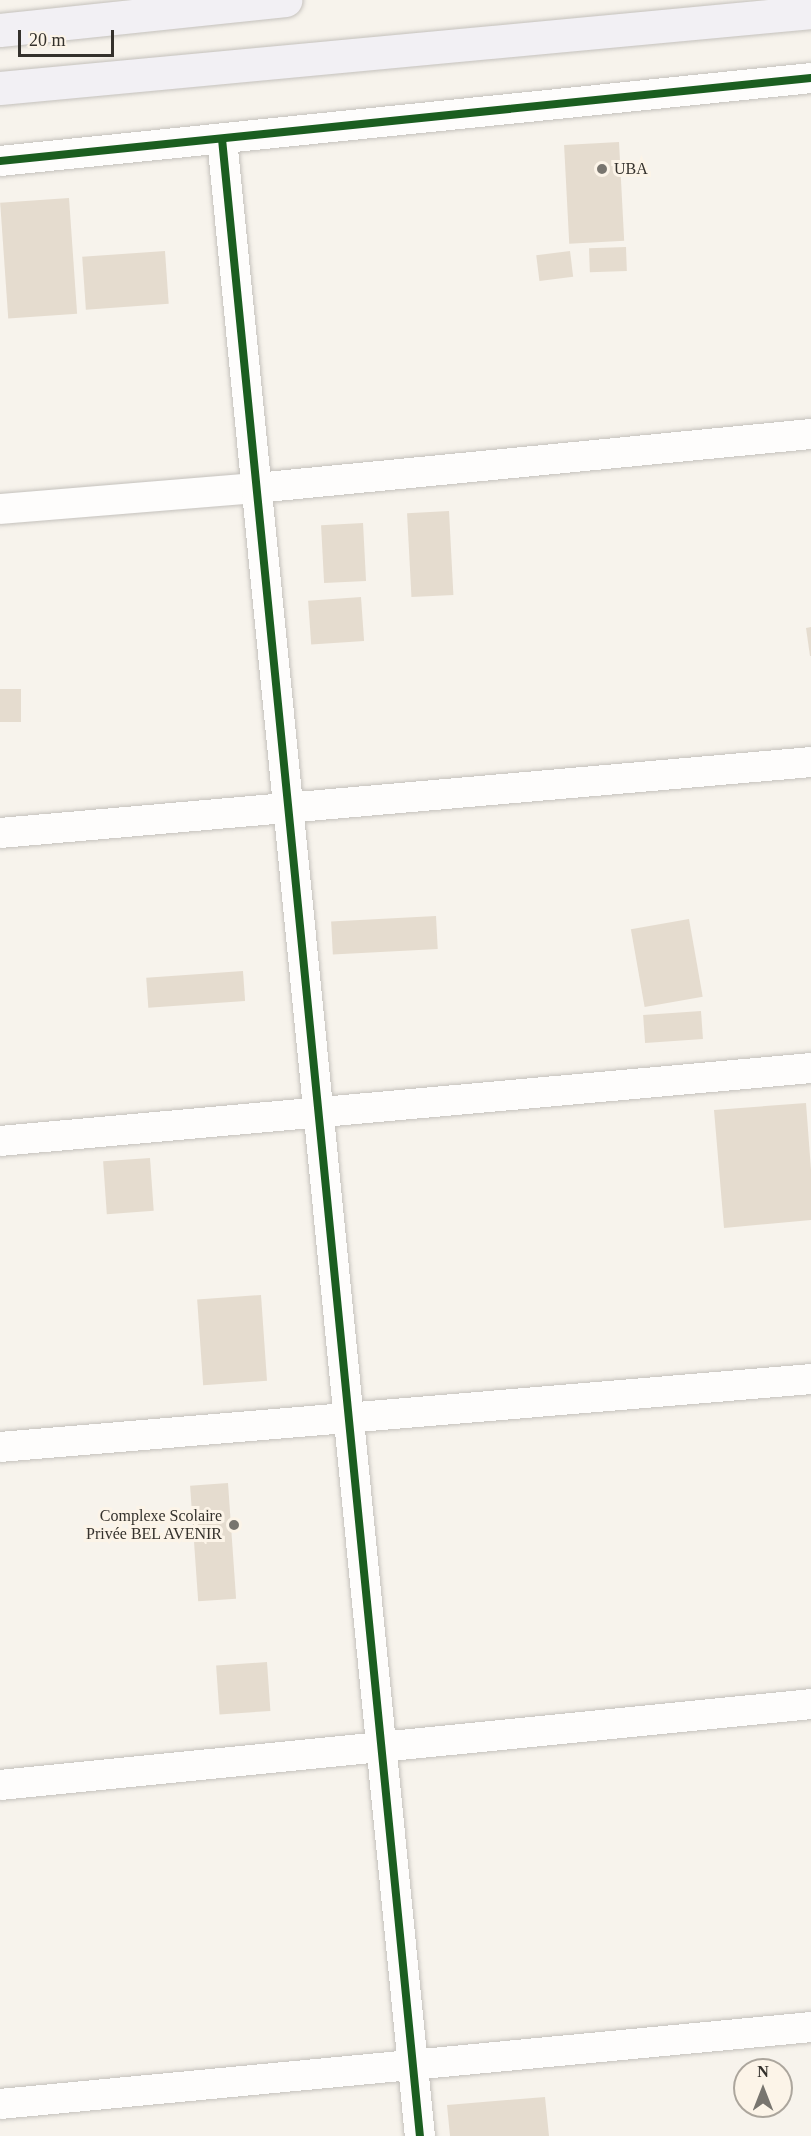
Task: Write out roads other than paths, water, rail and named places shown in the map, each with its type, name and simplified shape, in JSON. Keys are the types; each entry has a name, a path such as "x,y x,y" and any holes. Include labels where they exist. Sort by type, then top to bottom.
{"highway":[{"path":"0,30 285,0"},
{"path":"0,88 811,12"}],"street":[{"path":"0,161 811,78"},
{"path":"222,139 420,2136"},
{"path":"0,509 256,488 811,434"},
{"path":"0,833 288,810 811,762"},
{"path":"0,1141 811,1068"},
{"path":"0,1447 811,1379"},
{"path":"0,1785 381,1745 811,1704"},
{"path":"0,2104 412,2063 811,2027"}],"place":[{"name":"UBA","path":"602,169"},
{"name":"Complexe Scolaire Privée BEL AVENIR","path":"234,1525"}]}
